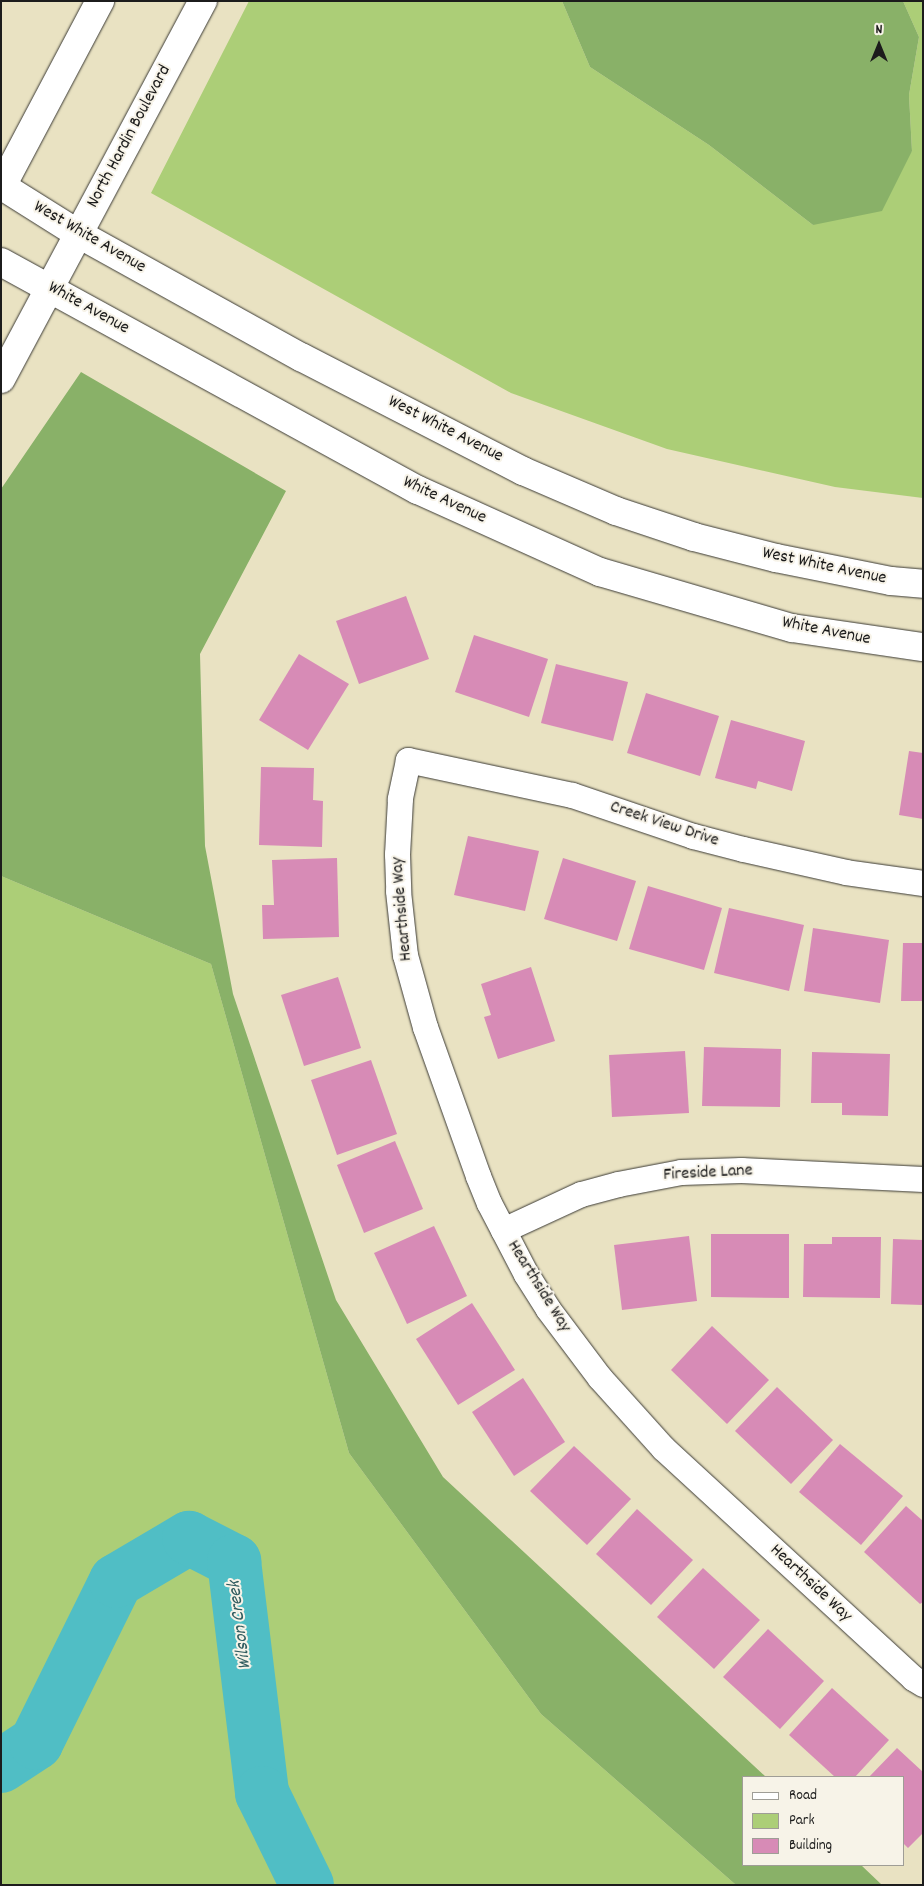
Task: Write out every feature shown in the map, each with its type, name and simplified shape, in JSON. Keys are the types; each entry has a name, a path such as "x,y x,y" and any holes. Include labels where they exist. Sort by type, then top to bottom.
{"main road":[{"path":"2,187 100,1"},
{"name":"North Hardin Boulevard","path":"1,379 77,233 203,1"},
{"name":"West White Avenue","path":"2,187 77,233 301,356 523,471 616,511 694,537 776,558 891,581 923,584"},
{"name":"White Avenue","path":"1,262 418,490 600,572 792,628 923,647"}],"street":[{"name":"Creek View Drive","path":"408,760 572,795 693,836 743,849 846,872 923,883"},
{"name":"Hearthside Way","path":"408,760 399,814 397,854 399,901 405,955 425,1028 478,1176 526,1274 548,1309 600,1378 664,1448 913,1678 923,1684"},
{"name":"Fireside Lane","path":"503,1230 582,1194 618,1184 681,1172 777,1171 923,1179"}],"green space":[{"path":"249,1 562,1 590,67 709,145 813,225 912,151 909,95 919,37 903,1 923,1 923,498 835,487 667,449 511,393 151,193"},
{"path":"562,1 903,1 919,37 909,95 912,151 882,211 813,225 709,145 590,67"},
{"path":"81,372 286,491 200,654 205,846 233,994 336,1300 443,1477 765,1776 742,1776 742,1866 862,1866 882,1885 736,1885 541,1714 349,1453 211,964 1,876 1,489"},
{"path":"1,876 211,964 349,1453 541,1714 736,1885 1,1885"}],"building":[{"path":"406,596 429,659 359,684 336,621"},
{"path":"474,635 548,659 529,717 455,692"},
{"path":"299,654 349,684 308,750 259,720"},
{"path":"556,664 628,682 613,741 541,723"},
{"path":"646,693 719,716 700,776 627,753"},
{"path":"731,720 805,741 792,791 758,781 756,789 715,778"},
{"path":"909,751 923,753 923,819 899,815"},
{"path":"261,767 314,768 313,800 323,801 322,847 259,845"},
{"path":"468,836 539,851 525,911 454,895"},
{"path":"337,858 339,937 263,939 262,905 274,905 272,860"},
{"path":"563,858 636,881 617,941 544,919"},
{"path":"648,886 722,908 704,970 629,949"},
{"path":"729,908 804,925 789,991 714,973"},
{"path":"813,928 889,940 880,1003 804,991"},
{"path":"903,943 923,943 923,1001 901,1001"},
{"path":"531,967 555,1041 498,1059 484,1017 491,1015 481,984"},
{"path":"338,977 361,1048 304,1066 281,995"},
{"path":"704,1047 781,1049 780,1107 702,1106"},
{"path":"685,1051 689,1113 612,1117 609,1055"},
{"path":"812,1052 890,1054 888,1116 842,1115 842,1103 811,1103"},
{"path":"371,1060 397,1134 337,1155 311,1080"},
{"path":"395,1141 423,1209 364,1233 337,1165"},
{"path":"434,1226 467,1296 407,1324 374,1253"},
{"path":"711,1234 789,1234 789,1298 711,1297"},
{"path":"689,1236 697,1301 622,1310 614,1245"},
{"path":"832,1237 881,1237 880,1298 803,1297 804,1244 832,1244"},
{"path":"893,1239 923,1240 923,1305 891,1304"},
{"path":"472,1303 515,1370 458,1405 416,1339"},
{"path":"712,1326 769,1380 727,1424 671,1370"},
{"path":"523,1378 565,1442 514,1476 472,1412"},
{"path":"777,1387 833,1440 791,1484 735,1431"},
{"path":"840,1444 903,1496 861,1545 799,1492"},
{"path":"574,1446 631,1499 587,1545 530,1491"},
{"path":"906,1506 923,1521 923,1602 920,1604 864,1552"},
{"path":"637,1509 693,1560 651,1605 596,1554"},
{"path":"703,1568 760,1620 714,1669 657,1617"},
{"path":"768,1629 824,1681 780,1729 723,1677"},
{"path":"832,1688 889,1740 856,1776 834,1776 789,1735"},
{"path":"897,1748 923,1772 923,1833 908,1848 904,1844 904,1776 870,1776"}],"waterway":[{"name":"Wilson Creek","path":"1,1766 36,1743 116,1581 189,1538 234,1561 262,1793 307,1885"}]}
